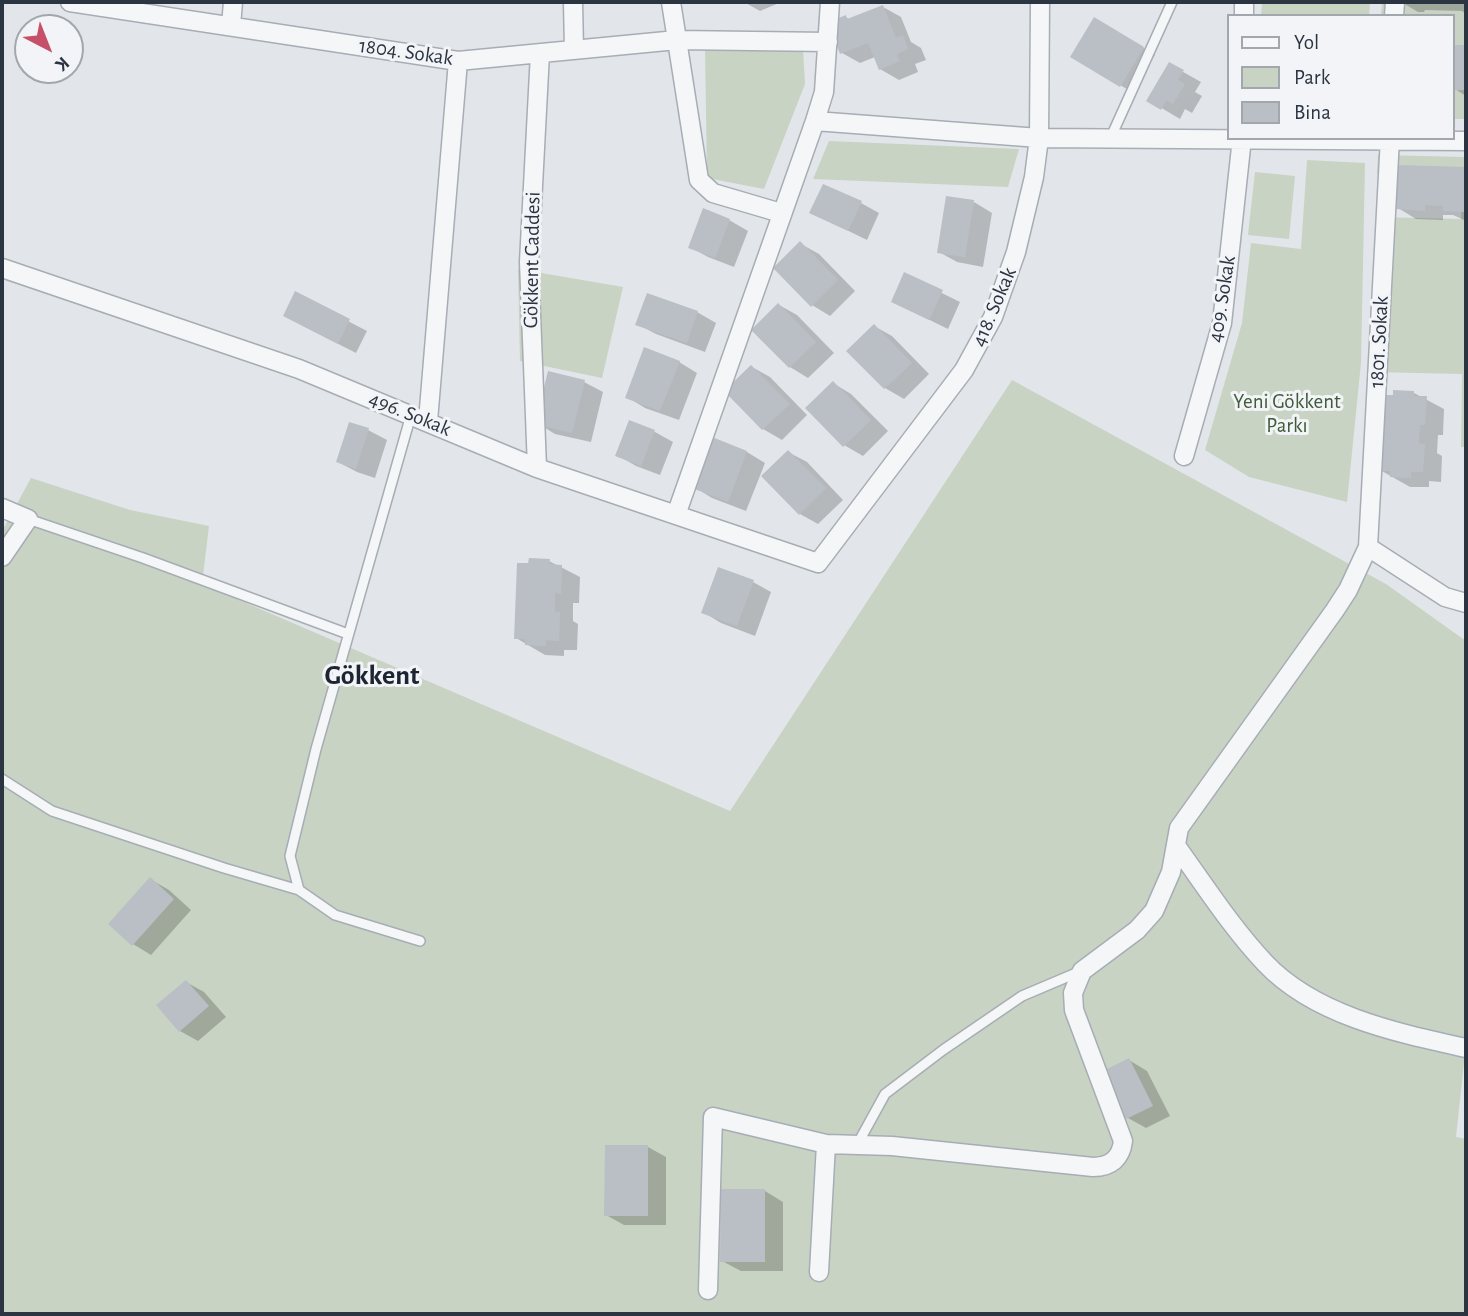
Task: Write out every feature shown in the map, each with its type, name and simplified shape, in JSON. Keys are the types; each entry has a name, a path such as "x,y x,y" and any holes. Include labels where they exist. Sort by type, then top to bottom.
{"street":[{"name":"1804. Sokak","path":"70,2 458,61 677,40 828,42"},
{"path":"231,26 233,2"},
{"path":"573,2 574,50"},
{"path":"671,2 699,180 713,193 781,213"},
{"path":"676,515 781,213 816,121 824,92 830,2"},
{"name":"418. Sokak","path":"818,563 964,370 988,330 1008,278 1026,215 1039,138 1040,2"},
{"name":"Gökkent Caddesi","path":"537,468 529,262 540,53"},
{"path":"420,418 458,61"},
{"path":"816,121 1039,138 1226,139"},
{"name":"409. Sokak","path":"1184,456 1222,323 1242,140"},
{"name":"1801. Sokak","path":"1368,547 1390,140"},
{"path":"1428,140 1466,141"},
{"name":"496. Sokak","path":"2,268 209,337 420,418 537,468 818,563"},
{"path":"2,508 28,519 2,557"},
{"path":"708,1290 713,1117 826,1143 892,1146 1093,1167 1111,1164 1120,1154 1123,1141 1074,1010 1073,993 1082,971 1146,921 1163,892 1177,847 1179,828 1335,610 1368,547 1445,597 1466,603"},
{"path":"1177,847 1265,963 1297,989 1338,1010 1379,1026 1466,1048"},
{"path":"819,1272 826,1143"}],"lane":[{"path":"1110,139 1172,2"},
{"path":"299,890 290,856 316,749 348,634 420,418"},
{"path":"28,519 143,558 348,634"},
{"path":"2,779 52,811 299,890 335,915 420,941"},
{"path":"857,1144 886,1094 943,1050 1022,996 1082,971"}],"green space":[{"path":"1262,2 1370,2 1369,14 1261,14"},
{"path":"1382,2 1466,2 1466,119 1454,119 1454,14 1381,14"},
{"path":"705,47 803,49 805,84 764,189 707,178"},
{"path":"829,141 1019,149 1008,187 813,179"},
{"path":"1378,155 1466,157 1466,447 1461,447 1462,374 1372,372 1376,217 1461,219 1462,175 1377,173"},
{"name":"Yeni Gökkent Parkı","path":"1307,160 1365,163 1361,363 1347,502 1249,477 1205,450 1242,323 1251,243 1301,249"},
{"path":"1255,172 1295,176 1289,239 1248,235"},
{"path":"518,269 623,287 602,378 520,361"},
{"path":"1012,380 1386,584 1466,641 1466,1044 1456,1137 1466,1139 1466,1314 2,1314 2,531 31,478 130,510 209,526 202,584 730,811"}],"building":[{"path":"883,5 896,38 903,35 908,49 897,54 900,61 879,70 868,43 840,54 831,31 838,29 834,20 846,15 847,19"},
{"path":"1094,17 1144,47 1120,87 1070,57"},
{"path":"1454,45 1466,45 1466,90 1454,90"},
{"path":"1169,62 1184,70 1178,80 1185,84 1173,104 1166,100 1161,110 1146,101"},
{"path":"1398,165 1466,167 1466,212 1443,211 1443,206 1425,205 1425,211 1396,209 1397,197 1391,197 1392,176 1397,176"},
{"path":"823,184 862,201 848,231 809,213"},
{"path":"946,196 974,200 965,257 937,253"},
{"path":"703,208 730,219 715,258 688,248"},
{"path":"800,241 838,280 811,307 773,268"},
{"path":"904,272 943,290 929,320 891,302"},
{"path":"295,291 350,319 338,344 283,316"},
{"path":"647,293 698,311 687,343 635,325"},
{"path":"778,303 816,342 789,368 751,330"},
{"path":"874,324 912,363 884,389 846,351"},
{"path":"644,347 680,361 660,411 625,398"},
{"path":"751,365 790,404 762,430 724,391"},
{"path":"548,371 585,380 572,433 535,424"},
{"path":"833,381 871,420 843,447 805,408"},
{"path":"1393,390 1414,391 1414,396 1427,396 1425,425 1420,425 1419,443 1425,444 1423,472 1411,472 1411,478 1390,477 1390,471 1379,471 1382,395 1393,395"},
{"path":"629,420 655,430 641,466 615,456"},
{"path":"349,422 369,428 356,469 336,462"},
{"path":"712,437 747,451 728,502 692,488"},
{"path":"788,450 826,488 799,515 761,476"},
{"path":"529,558 550,559 549,564 562,565 561,594 555,593 555,612 560,612 559,641 546,640 546,646 525,645 525,639 514,639 517,563 528,563"},
{"path":"718,567 754,580 737,626 701,613"},
{"path":"150,877 174,899 132,946 108,924"},
{"path":"186,980 209,1006 179,1032 156,1005"},
{"path":"1129,1058 1153,1106 1126,1119 1103,1071"},
{"path":"605,1145 648,1145 648,1216 604,1216"},
{"path":"721,1189 765,1189 765,1262 720,1262"}],"district":[{"name":"Gökkent","path":"372,676"}]}
